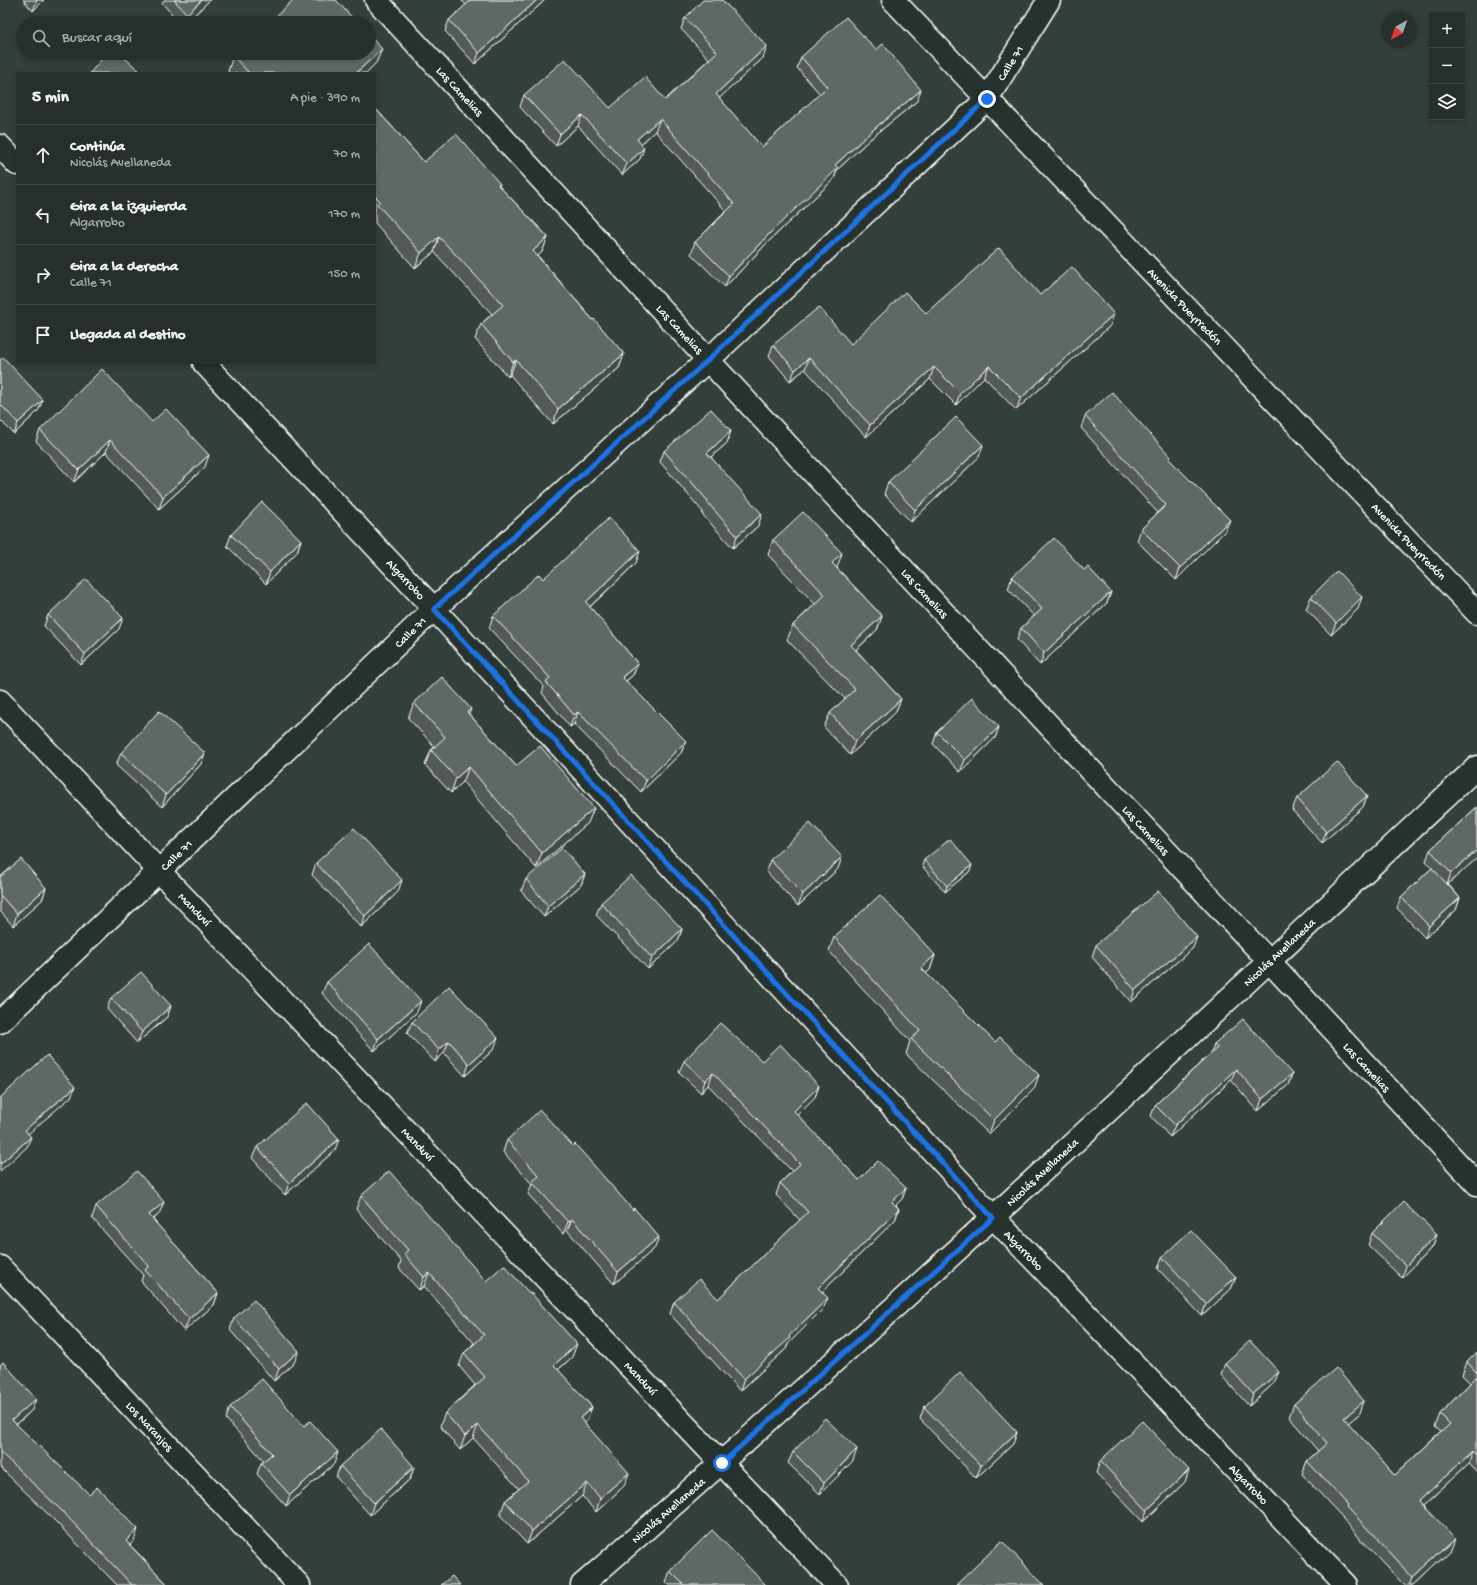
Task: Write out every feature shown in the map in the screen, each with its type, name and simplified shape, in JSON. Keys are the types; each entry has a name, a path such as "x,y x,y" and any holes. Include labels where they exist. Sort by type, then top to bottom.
{"street":[{"name":"Las Camelias","path":"376,0 708,360 1477,1184"},
{"name":"Avenida Pueyrredón","path":"893,0 1477,613"},
{"name":"Calle 71","path":"0,1022 434,609 708,360 987,99 1050,0"},
{"path":"0,146 16,163"},
{"name":"Algarrobo","path":"205,364 434,609 993,1218 1346,1585"},
{"name":"Manduví","path":"0,701 159,871 837,1585"},
{"name":"Nicolás Avellaneda","path":"582,1585 722,1463 993,1218 1477,767"},
{"name":"Los Naranjos","path":"0,1267 299,1585"}],"building":[{"path":"174,0 202,0 187,14"},
{"path":"293,0 336,0 351,16 276,16"},
{"path":"471,0 537,0 479,53 449,20"},
{"path":"703,0 722,0 767,46 716,94 762,147 827,87 801,57 846,17 876,50 883,44 921,90 874,129 835,165 838,168 771,232 729,276 695,242 734,204 660,119 637,139 644,148 627,164 582,115 560,134 524,95 565,59 610,108 645,77 665,100 717,52 685,18"},
{"path":"376,43 382,49 376,55"},
{"path":"101,60 127,60 141,72 91,72"},
{"path":"237,60 370,60 357,72 248,72"},
{"path":"376,109 424,162 456,134 500,184 498,185 548,237 533,251 624,354 558,409 516,360 513,362 481,324 503,305 439,237 421,253 377,204 380,201 376,197"},
{"path":"999,248 1040,295 1072,267 1114,314 1021,398 989,366 960,393 934,367 870,425 809,358 795,370 773,345 819,307 851,344 905,292 926,313"},
{"path":"3,357 43,400 18,423 0,404 0,360"},
{"path":"102,369 152,422 166,409 209,455 163,497 110,440 79,470 40,430"},
{"path":"1112,392 1171,457 1169,459 1230,520 1180,568 1141,529 1166,505 1085,416"},
{"path":"711,409 731,431 707,453 762,514 737,536 664,451"},
{"path":"956,417 983,445 915,510 888,482"},
{"path":"262,502 301,540 270,572 231,535"},
{"path":"803,512 842,553 832,563 882,616 851,645 901,699 855,741 830,713 855,689 793,625 825,595 773,540"},
{"path":"609,518 640,551 586,602 638,664 622,677 686,741 646,781 578,712 574,715 546,682 550,678 493,616 539,574 543,579"},
{"path":"1054,538 1084,570 1088,567 1111,592 1044,653 1021,628 1042,609 1012,577"},
{"path":"1337,571 1362,597 1336,623 1311,597"},
{"path":"86,579 123,618 85,654 48,615"},
{"path":"442,677 471,709 467,712 516,766 540,746 594,808 542,853 469,767 456,778 431,750 445,737 414,703"},
{"path":"972,698 999,727 965,760 937,732"},
{"path":"159,711 205,753 166,795 121,753"},
{"path":"1337,762 1367,796 1326,832 1297,798"},
{"path":"1477,807 1477,850 1451,873 1430,850"},
{"path":"810,823 842,857 803,894 770,860"},
{"path":"354,828 402,880 365,916 316,863"},
{"path":"950,839 972,865 947,886 924,860"},
{"path":"562,848 585,874 548,906 526,879"},
{"path":"21,859 46,888 17,914 0,895 0,877"},
{"path":"1432,868 1460,898 1429,926 1401,897"},
{"path":"631,875 682,929 652,958 601,903"},
{"path":"1158,891 1197,937 1135,990 1096,945"},
{"path":"880,895 935,955 921,968 995,1042 1000,1037 1039,1075 994,1120 911,1039 920,1031 834,937"},
{"path":"369,944 421,1001 378,1039 327,982"},
{"path":"141,972 171,1006 142,1032 111,998"},
{"path":"449,986 498,1038 469,1064 449,1041 439,1050 412,1022"},
{"path":"1243,1019 1292,1074 1262,1099 1236,1069 1175,1125 1155,1105 1217,1048 1214,1044"},
{"path":"720,1023 762,1061 780,1044 819,1086 794,1111 859,1180 878,1161 906,1188 892,1202 899,1209 818,1288 828,1298 789,1336 790,1338 744,1379 674,1302 699,1279 718,1299 808,1212 780,1183 800,1164 713,1073 705,1081 684,1061"},
{"path":"47,1055 75,1087 25,1130 31,1137 0,1164 0,1098"},
{"path":"307,1103 339,1139 289,1183 257,1147"},
{"path":"540,1110 573,1146 575,1144 659,1237 618,1272 572,1219 568,1222 532,1182 539,1176 507,1140"},
{"path":"137,1171 164,1202 149,1215 218,1293 189,1319 145,1270 149,1266 96,1206"},
{"path":"389,1171 486,1281 504,1265 577,1344 554,1365 592,1407 580,1418 629,1473 600,1498 587,1483 532,1531 505,1501 528,1481 478,1425 465,1436 445,1413 485,1377 464,1353 484,1335 429,1273 424,1277 404,1254 408,1250 361,1196"},
{"path":"1403,1202 1437,1234 1406,1266 1372,1233"},
{"path":"1191,1230 1236,1277 1206,1304 1162,1257"},
{"path":"254,1300 299,1351 279,1369 234,1318"},
{"path":"1250,1341 1279,1372 1253,1394 1225,1363"},
{"path":"1477,1352 1477,1373 1467,1362"},
{"path":"3,1362 36,1399 12,1420 89,1494 97,1487 138,1529 126,1541 168,1585 132,1585 62,1511 0,1452 0,1365"},
{"path":"1336,1368 1364,1401 1344,1418 1395,1475 1450,1424 1440,1414 1477,1376 1477,1455 1473,1451 1419,1501 1455,1538 1413,1577 1347,1507 1348,1505 1307,1461 1327,1443 1294,1404"},
{"path":"960,1372 1017,1432 981,1466 924,1407"},
{"path":"262,1379 304,1426 310,1421 338,1452 290,1495 261,1463 272,1454 230,1407"},
{"path":"825,1418 857,1449 824,1483 793,1452"},
{"path":"1142,1421 1189,1470 1147,1510 1100,1461"},
{"path":"381,1429 414,1467 374,1503 340,1466"},
{"path":"712,1530 766,1585 684,1585 670,1571"},
{"path":"1002,1541 1044,1585 956,1585"},
{"path":"452,1576 460,1585 441,1585"}],"route":[{"path":"722,1463 993,1218 434,609 708,360 987,99"}]}
